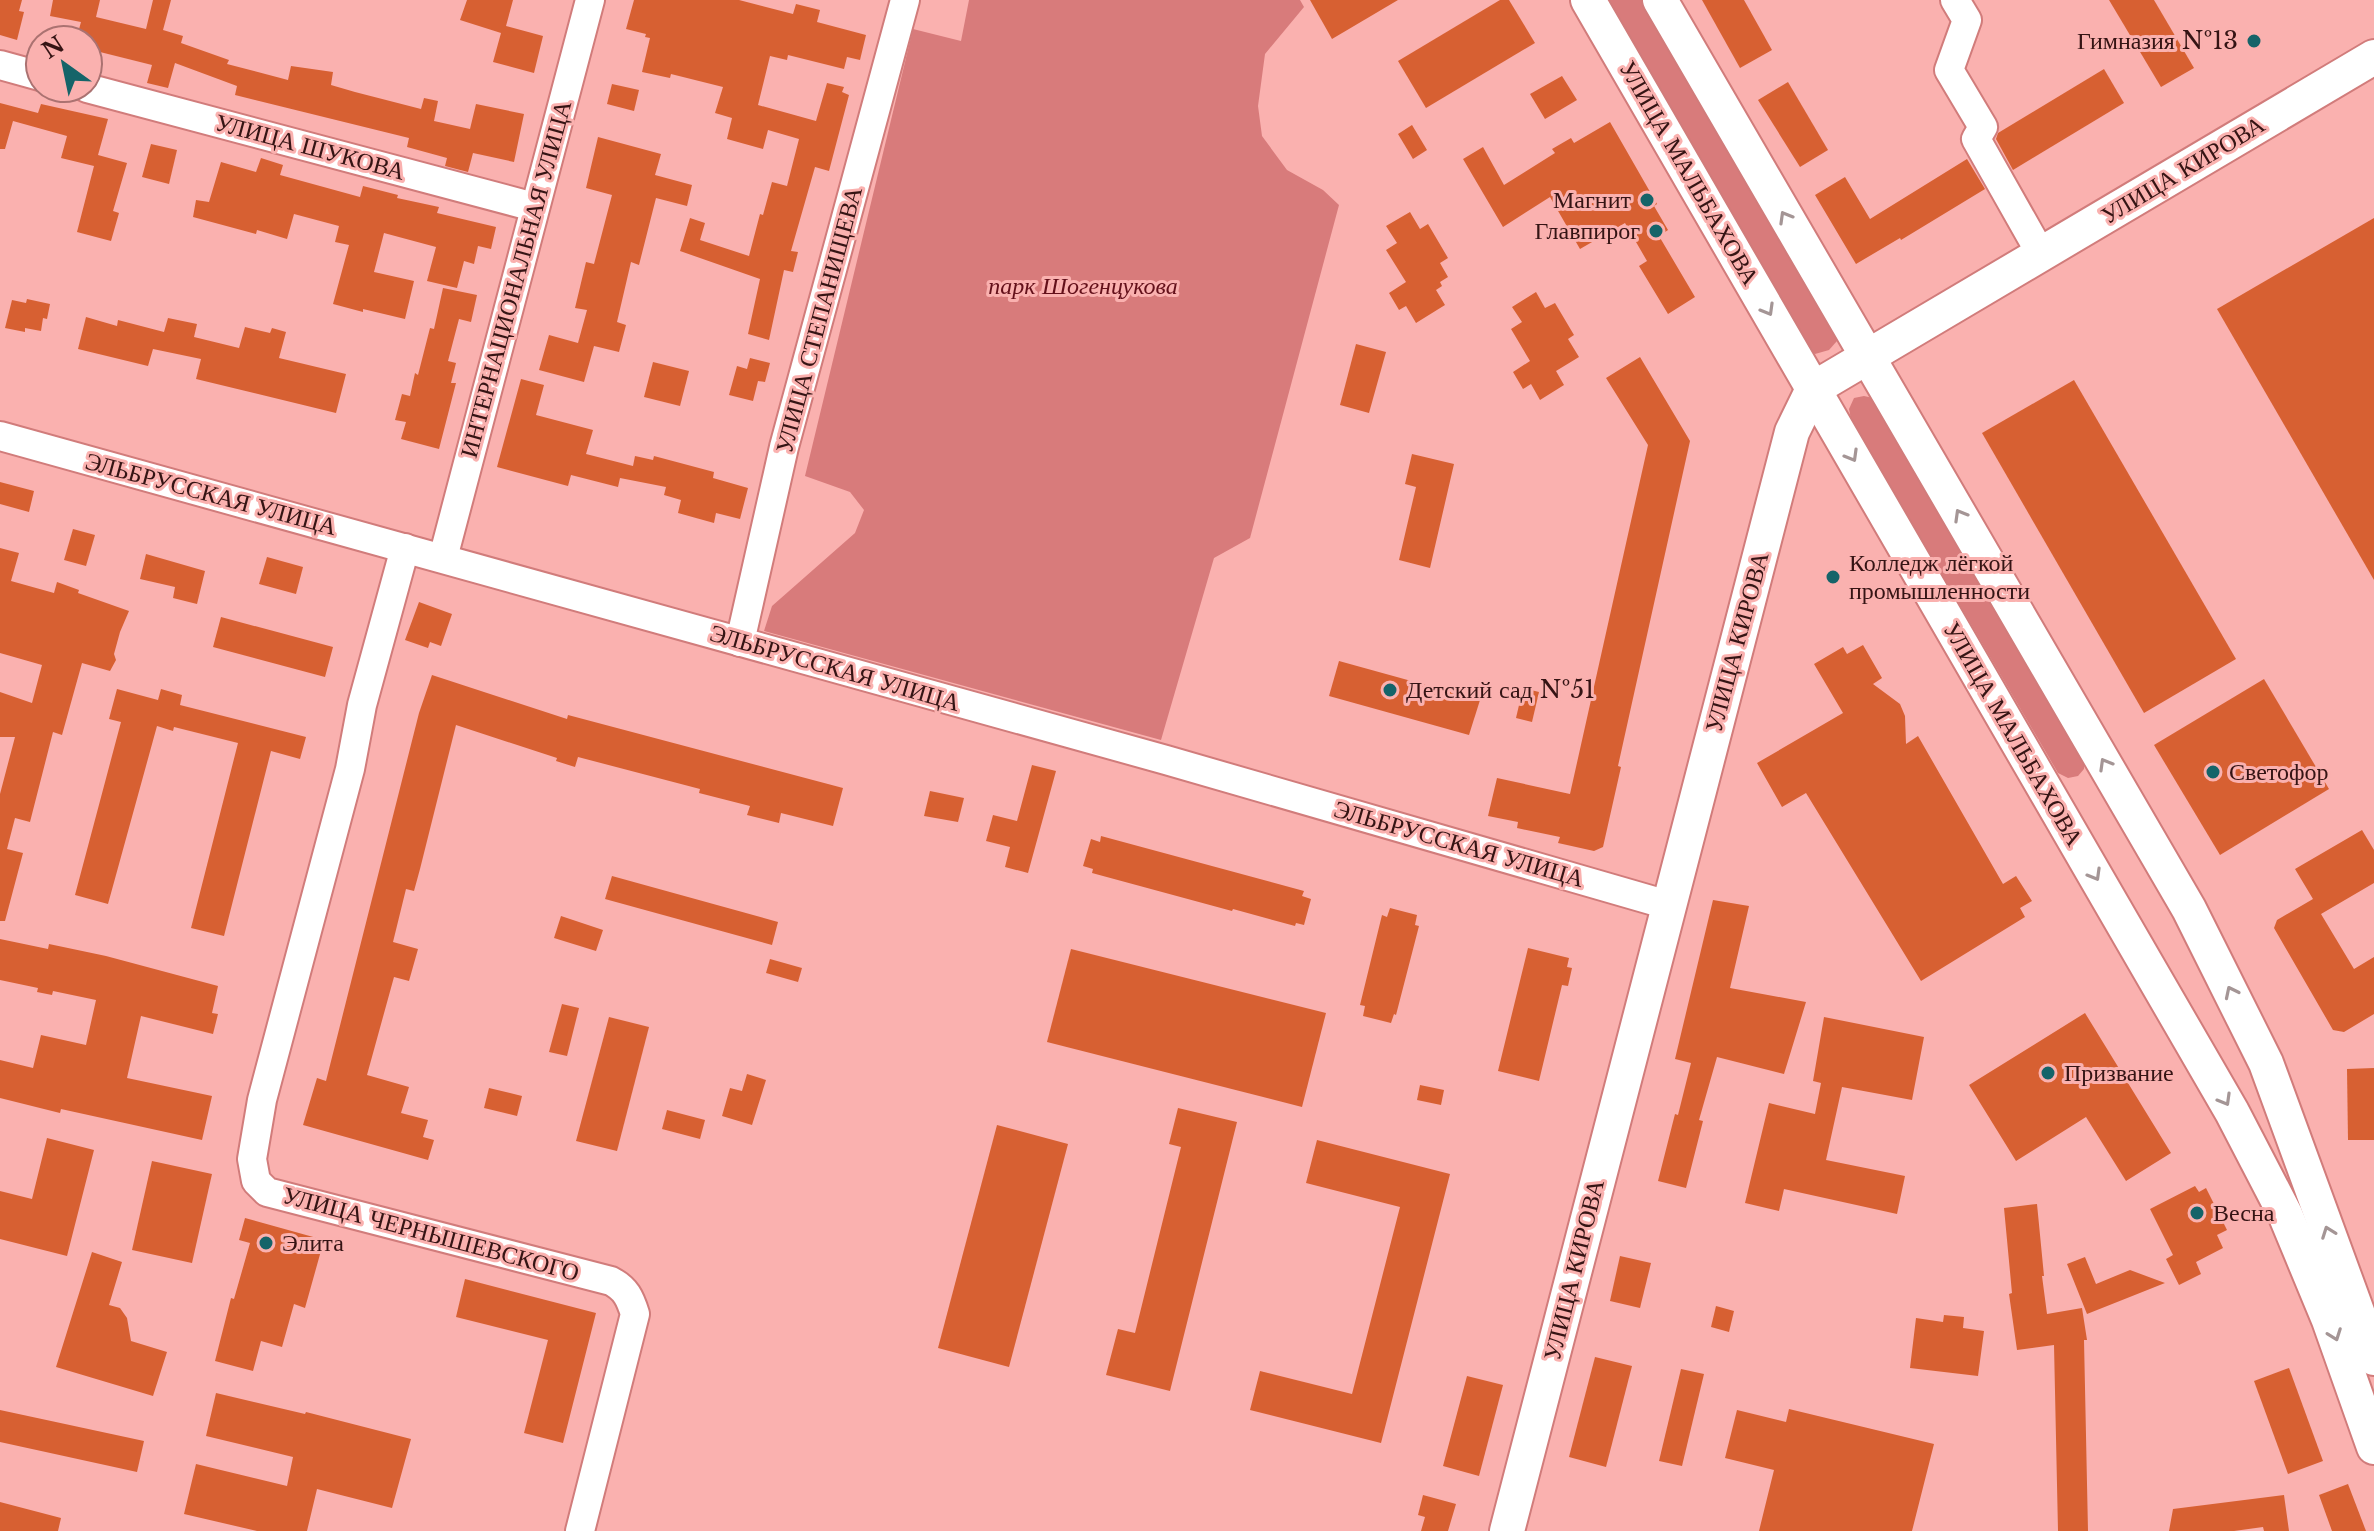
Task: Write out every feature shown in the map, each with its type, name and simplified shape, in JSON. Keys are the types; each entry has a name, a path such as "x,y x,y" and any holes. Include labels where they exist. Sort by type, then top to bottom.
{"main road":[{"name":"УЛИЦА МАЛЬБАХОВА","path":"1588,0 2232,1112 2285,1214 2329,1320 2374,1447"},
{"path":"1660,0 2189,909 2266,1063 2374,1358"},
{"name":"УЛИЦА КИРОВА","path":"1507,1531 1792,432 1813,389 2374,57"}],"street":[{"name":"ИНТЕРНАЦИОНАЛЬНАЯ УЛИЦА","path":"443,558 590,0"},
{"name":"УЛИЦА СТЕПАНИЩЕВА","path":"740,642 784,447 905,0"},
{"path":"1955,0 1967,20 1949,70 1983,127 1976,139 2041,254"},
{"path":"0,65 24,72"},
{"name":"УЛИЦА ШУКОВА","path":"104,93 534,207"},
{"name":"ЭЛЬБРУССКАЯ УЛИЦА","path":"0,436 443,558 1668,905"},
{"name":"УЛИЦА ЧЕРНЫШЕВСКОГО","path":"405,548 262,1100 252,1159 256,1181 267,1192 611,1281 623,1287 635,1314 580,1531"}],"green space":[{"name":"парк Шогенцукова","path":"969,0 1300,0 1304,7 1265,54 1258,106 1262,136 1287,170 1323,190 1339,205 1250,538 1214,558 1161,740 764,631 772,606 855,533 864,510 850,492 805,476 913,29 961,41"},
{"path":"1602,0 1641,0 1836,330 1837,341 1829,350 1815,354 1805,348"},
{"path":"1854,398 1873,398 2084,759 2084,769 2078,776 2068,778 2058,773 1851,419 1849,409"}],"building":[{"path":"0,0 22,0 19,11 24,12 17,40 0,35"},
{"path":"53,0 100,0 96,17 146,29 153,0 171,0 163,30 183,36 181,43 229,60 227,64 288,80 291,66 333,72 331,85 421,109 424,98 438,101 434,121 470,129 476,104 524,114 514,162 473,153 468,172 445,166 447,158 407,147 409,138 235,95 237,86 175,63 168,88 147,83 152,65 104,53 104,24 80,24 50,16"},
{"path":"467,0 513,0 506,26 543,36 534,73 493,62 501,33 460,20"},
{"path":"634,0 739,0 793,14 796,4 820,10 817,22 866,35 860,60 847,57 844,69 788,55 787,60 770,56 758,105 816,121 827,83 844,87 842,92 849,95 829,171 815,167 791,251 798,252 793,272 784,270 769,340 748,334 760,279 680,251 690,218 705,223 700,240 749,256 772,182 787,186 799,139 768,130 763,149 727,139 732,118 715,113 723,87 671,74 670,78 642,72 650,38 626,29"},
{"path":"1310,0 1398,0 1332,39"},
{"path":"1500,0 1509,0 1535,43 1426,108 1398,61"},
{"path":"1702,0 1744,0 1772,50 1740,68"},
{"path":"2109,0 2154,0 2194,68 2161,87"},
{"path":"2104,69 2124,103 2013,170 1996,139 1998,133"},
{"path":"1562,76 1577,100 1545,119 1530,94"},
{"path":"1788,82 1828,150 1800,167 1758,100"},
{"path":"612,84 639,90 634,111 607,104"},
{"path":"0,103 38,113 41,104 108,119 98,155 127,163 113,211 119,213 111,241 77,232 94,166 61,158 67,136 13,121 5,149 0,149"},
{"path":"1610,122 1657,204 1654,206 1668,230 1659,236 1695,297 1668,314 1639,266 1647,261 1625,223 1580,249 1550,197 1503,227 1463,159 1483,147 1504,185 1555,153 1552,149 1571,138 1574,143"},
{"path":"1412,125 1427,150 1413,159 1398,134"},
{"path":"598,137 661,154 655,175 692,185 687,206 656,198 639,265 631,262 617,322 626,325 619,352 594,346 584,382 539,370 549,335 578,343 587,310 575,308 586,262 594,264 612,195 586,188"},
{"path":"151,144 177,150 169,184 142,177"},
{"path":"261,158 283,165 280,175 360,197 363,186 398,195 397,198 439,207 437,213 496,227 491,249 478,246 474,264 464,261 457,288 427,281 436,247 384,233 374,272 414,281 405,319 333,304 349,245 335,242 339,226 294,214 287,239 193,217 196,200 209,202 221,162 256,172"},
{"path":"1967,159 1985,189 1856,264 1815,195 1845,177 1870,219"},
{"path":"1410,212 1420,229 1428,224 1448,258 1440,263 1448,277 1440,282 1442,286 1436,290 1445,305 1416,323 1406,306 1399,310 1389,293 1406,282 1386,250 1397,243 1386,226"},
{"path":"2374,218 2374,580 2217,309"},
{"path":"443,288 477,295 471,322 459,319 448,361 456,363 451,383 456,383 439,449 401,439 406,422 395,420 402,394 410,396 415,373 418,375 430,328 434,329"},
{"path":"1536,292 1545,308 1555,303 1574,335 1568,339 1579,357 1556,371 1564,385 1540,400 1531,384 1523,389 1513,372 1530,361 1511,329 1522,322 1512,307"},
{"path":"27,299 50,304 41,331 5,328 12,300 26,303"},
{"path":"86,317 117,326 118,320 164,332 168,318 197,324 194,337 239,348 245,327 270,333 272,328 286,332 279,358 346,374 336,413 196,379 201,359 153,349 148,366 78,349"},
{"path":"1356,344 1386,352 1369,413 1340,405"},
{"path":"1640,357 1690,441 1603,847 1594,851 1558,843 1560,837 1517,828 1518,822 1488,816 1497,778 1570,794 1648,445 1606,378"},
{"path":"750,358 770,363 765,382 758,381 753,401 729,395 737,366 747,369"},
{"path":"653,362 689,371 680,406 644,397"},
{"path":"521,379 544,385 536,415 593,430 586,454 633,466 635,456 653,460 654,456 714,472 713,478 748,488 740,519 716,513 714,523 678,513 681,500 664,495 666,487 620,478 618,487 571,475 568,486 497,467"},
{"path":"2074,380 2236,659 2144,713 1982,433"},
{"path":"1412,454 1454,464 1430,568 1399,560 1416,487 1405,484"},
{"path":"0,482 34,491 29,512 0,504"},
{"path":"73,529 95,535 86,566 64,560"},
{"path":"0,548 19,553 11,581 54,593 57,582 129,611 110,671 82,663 62,735 53,732 30,822 15,818 7,849 23,853 5,921 0,921 0,794 15,737 0,737 0,692 32,703 42,665 0,653"},
{"path":"146,554 205,571 197,604 173,598 175,587 140,579"},
{"path":"267,557 303,567 296,594 259,584"},
{"path":"419,602 452,614 441,646 430,642 428,648 405,640"},
{"path":"221,617 333,647 325,677 213,647"},
{"path":"1863,645 1882,678 1873,684 1900,704 1905,716 1906,744 1918,736 2003,884 2016,876 2032,901 2020,908 2025,917 1921,981 1806,793 1782,807 1757,763 1843,713 1814,664 1843,647 1847,654"},
{"path":"1339,661 1480,700 1469,735 1329,696"},
{"path":"432,675 567,719 568,715 843,788 833,826 781,813 779,823 747,815 750,806 699,793 700,789 578,757 575,767 556,761 557,758 456,725 414,891 406,889 393,942 418,949 409,981 394,977 367,1075 409,1087 401,1113 428,1120 423,1137 434,1140 428,1160 303,1125 317,1078 326,1081 419,713"},
{"path":"2264,679 2329,789 2220,855 2154,745"},
{"path":"1523,688 1539,692 1532,722 1516,718"},
{"path":"117,689 158,700 161,689 182,695 180,705 306,737 300,759 271,751 224,936 191,928 238,743 174,727 173,731 157,726 108,904 75,895 121,722 109,719"},
{"path":"1032,765 1056,771 1028,873 1005,867 1010,847 986,841 993,815 1017,821"},
{"path":"930,791 964,798 958,822 924,816"},
{"path":"2362,830 2374,850 2374,883 2321,914 2354,969 2374,957 2374,1014 2344,1032 2333,1030 2274,928 2277,920 2313,899 2295,869"},
{"path":"1101,836 1304,891 1302,896 1311,899 1304,925 1296,923 1295,926 1232,911 1092,873 1093,869 1083,866 1091,839 1100,842"},
{"path":"612,876 778,922 772,945 605,899"},
{"path":"1713,900 1749,906 1730,988 1806,1002 1784,1074 1717,1057 1699,1120 1703,1121 1686,1188 1658,1181 1691,1063 1675,1059"},
{"path":"1390,908 1417,915 1415,925 1419,926 1396,1015 1391,1023 1363,1016 1365,1006 1360,1005 1382,915 1387,917"},
{"path":"561,916 603,930 596,951 554,938"},
{"path":"0,939 48,949 49,944 106,956 218,986 212,1013 218,1014 213,1034 141,1016 127,1078 212,1096 202,1140 61,1109 60,1113 0,1098 0,1060 33,1068 41,1035 86,1045 96,1000 53,991 52,995 37,992 38,988 0,980"},
{"path":"1528,948 1569,958 1567,967 1572,968 1568,986 1562,985 1539,1081 1498,1071"},
{"path":"1071,949 1326,1013 1302,1107 1047,1042"},
{"path":"770,959 802,968 798,982 766,973"},
{"path":"562,1004 579,1008 567,1056 549,1052"},
{"path":"2085,1013 2171,1153 2126,1181 2086,1117 2016,1161 1969,1085"},
{"path":"609,1017 649,1027 617,1151 576,1141"},
{"path":"1824,1017 1924,1037 1912,1100 1842,1087 1826,1160 1905,1176 1897,1214 1784,1189 1779,1211 1745,1203 1769,1103 1815,1114 1821,1083 1813,1081"},
{"path":"2374,1068 2374,1140 2348,1140 2347,1069"},
{"path":"747,1074 766,1080 752,1125 722,1116 730,1088 742,1091"},
{"path":"1420,1085 1444,1090 1441,1105 1417,1100"},
{"path":"489,1088 522,1096 517,1116 484,1108"},
{"path":"1178,1108 1237,1122 1170,1391 1106,1375 1118,1329 1135,1333 1181,1147 1169,1144"},
{"path":"667,1110 705,1120 700,1139 662,1129"},
{"path":"997,1125 1068,1144 1009,1367 938,1348"},
{"path":"47,1138 94,1150 67,1256 0,1239 0,1191 32,1199"},
{"path":"1317,1140 1450,1174 1381,1443 1250,1410 1260,1371 1352,1394 1400,1207 1306,1183"},
{"path":"152,1161 212,1174 192,1263 132,1250"},
{"path":"2195,1186 2199,1192 2206,1188 2227,1230 2217,1235 2223,1248 2196,1262 2201,1274 2179,1285 2166,1259 2173,1255 2150,1209"},
{"path":"2037,1204 2047,1314 2082,1308 2087,1340 2084,1340 2088,1531 2058,1531 2054,1345 2017,1350 2009,1294 2012,1293 2004,1208"},
{"path":"245,1218 324,1240 305,1308 294,1304 282,1347 261,1341 253,1371 215,1361 231,1298 234,1299 250,1243 239,1240"},
{"path":"92,1252 122,1262 109,1305 120,1308 127,1318 131,1341 167,1352 153,1396 56,1367"},
{"path":"1620,1256 1651,1263 1640,1308 1610,1301"},
{"path":"2085,1257 2096,1284 2130,1270 2165,1283 2087,1314 2067,1264"},
{"path":"465,1279 596,1313 563,1443 524,1433 548,1340 456,1317"},
{"path":"1716,1306 1734,1311 1729,1332 1711,1327"},
{"path":"1944,1315 1964,1317 1963,1328 1984,1331 1978,1376 1910,1368 1916,1318 1943,1322"},
{"path":"1595,1357 1632,1366 1606,1467 1569,1457"},
{"path":"2289,1368 2323,1461 2288,1474 2254,1381"},
{"path":"1681,1369 1704,1374 1682,1466 1659,1461"},
{"path":"1467,1376 1503,1385 1479,1476 1443,1466"},
{"path":"216,1393 411,1439 392,1508 317,1489 307,1531 257,1531 184,1514 196,1464 287,1486 293,1457 206,1436"},
{"path":"1789,1409 1934,1444 1912,1531 1759,1531 1774,1470 1725,1458 1737,1410 1786,1422"},
{"path":"0,1410 144,1441 137,1472 0,1442"},
{"path":"2348,1484 2366,1531 2332,1531 2319,1495"},
{"path":"1423,1495 1456,1504 1448,1531 1421,1531 1425,1517 1418,1515"},
{"path":"2284,1495 2289,1531 2264,1531 2263,1527 2234,1531 2169,1531 2173,1509"},
{"path":"0,1502 61,1518 58,1531 0,1531"}],"place":[{"name":"Гимназия №13","path":"2254,41"},
{"name":"Магнит","path":"1647,200"},
{"name":"Главпирог","path":"1656,231"},
{"name":"Колледж лёгкой промышленности","path":"1833,577"},
{"name":"Детский сад №51","path":"1390,690"},
{"name":"Светофор","path":"2213,772"},
{"name":"Призвание","path":"2048,1073"},
{"name":"Весна","path":"2197,1213"},
{"name":"Элита","path":"266,1243"}]}
